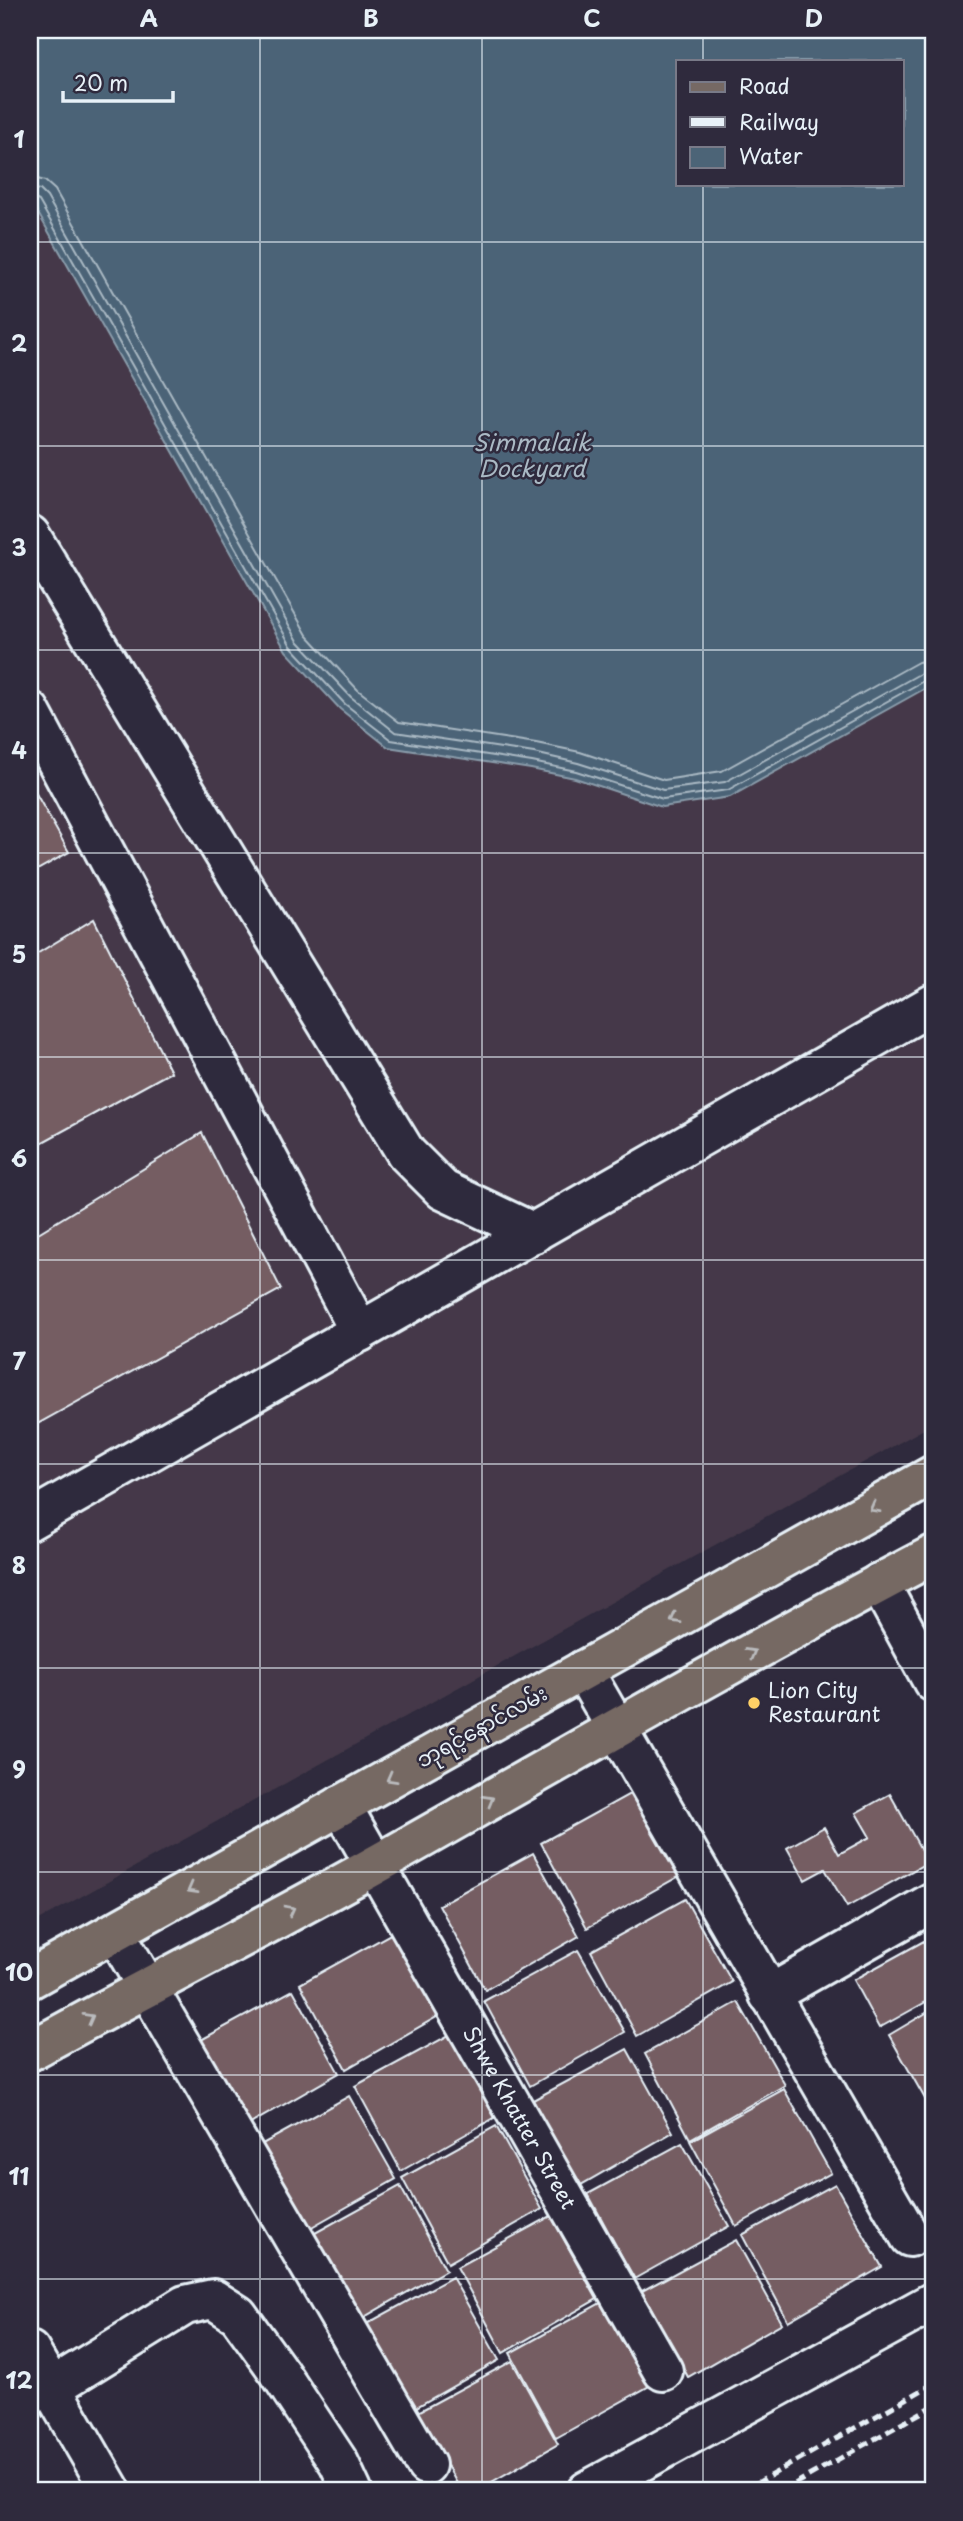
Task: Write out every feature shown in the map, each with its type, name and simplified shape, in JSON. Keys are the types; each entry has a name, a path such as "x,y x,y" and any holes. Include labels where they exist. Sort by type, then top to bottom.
{"main road":[{"name":"ဘုရင့်နောင်လမ်း","path":"30,1979 933,1475"},
{"path":"30,2051 376,1864 616,1727 933,1555"}],"street":[{"path":"30,536 406,1153 443,1190 534,1233"},
{"path":"30,711 360,1332"},
{"path":"30,1520 933,1004"},
{"path":"879,1583 933,1682"},
{"path":"583,1670 909,2237"},
{"name":"Shwe Khatter Street","path":"341,1805 663,2371"},
{"path":"769,1995 933,1902"},
{"path":"115,1932 426,2465"},
{"path":"51,2388 185,2305 213,2300 238,2315 339,2463 352,2491"},
{"path":"587,2491 933,2302"},
{"path":"30,2351 111,2491"}],"shaded area":[{"path":"30,30 933,30 933,1424 30,1925"}],"water":[{"name":"Simmalaik Dockyard","path":"30,30 933,30 933,684 730,797 662,807 575,778 388,747 340,709 286,651 30,199"}],"building":[{"path":"30,783 69,852 30,874"},
{"path":"94,919 171,1072 30,1149 30,958"},
{"path":"202,1133 281,1289 30,1428 30,1238"},
{"path":"635,1791 681,1875 587,1928 541,1843"},
{"path":"890,1794 928,1862 847,1907 825,1869 805,1880 787,1848 824,1827 839,1854 870,1837 856,1813"},
{"path":"533,1853 579,1936 485,1990 439,1905"},
{"path":"685,1899 732,1982 637,2036 591,1951"},
{"path":"394,1932 440,2015 346,2069 300,1984"},
{"path":"933,1936 933,1998 879,2028 853,1980"},
{"path":"578,1950 625,2032 530,2086 484,2001"},
{"path":"293,1990 339,2073 245,2127 199,2041"},
{"path":"738,2002 785,2085 690,2139 645,2054"},
{"path":"933,2009 933,2113 889,2035"},
{"path":"449,2035 496,2117 401,2171 355,2086"},
{"path":"627,2049 673,2132 579,2186 533,2100"},
{"path":"784,2089 831,2173 736,2226 690,2141"},
{"path":"349,2096 396,2179 301,2233 255,2148"},
{"path":"496,2126 542,2209 448,2263 402,2178"},
{"path":"682,2143 729,2226 634,2279 588,2194"},
{"path":"835,2184 882,2267 788,2321 742,2235"},
{"path":"400,2186 446,2270 352,2324 306,2238"},
{"path":"551,2216 597,2299 503,2353 457,2267"},
{"path":"736,2240 782,2323 688,2377 642,2291"},
{"path":"452,2277 499,2360 404,2414 359,2328"},
{"path":"604,2301 651,2385 556,2438 510,2353"},
{"path":"512,2361 558,2444 476,2491 461,2491 418,2412"}],"railway":[{"path":"743,2491 933,2384"},
{"path":"782,2491 933,2406"}],"place":[{"name":"Lion City Restaurant","path":"754,1703"}]}
